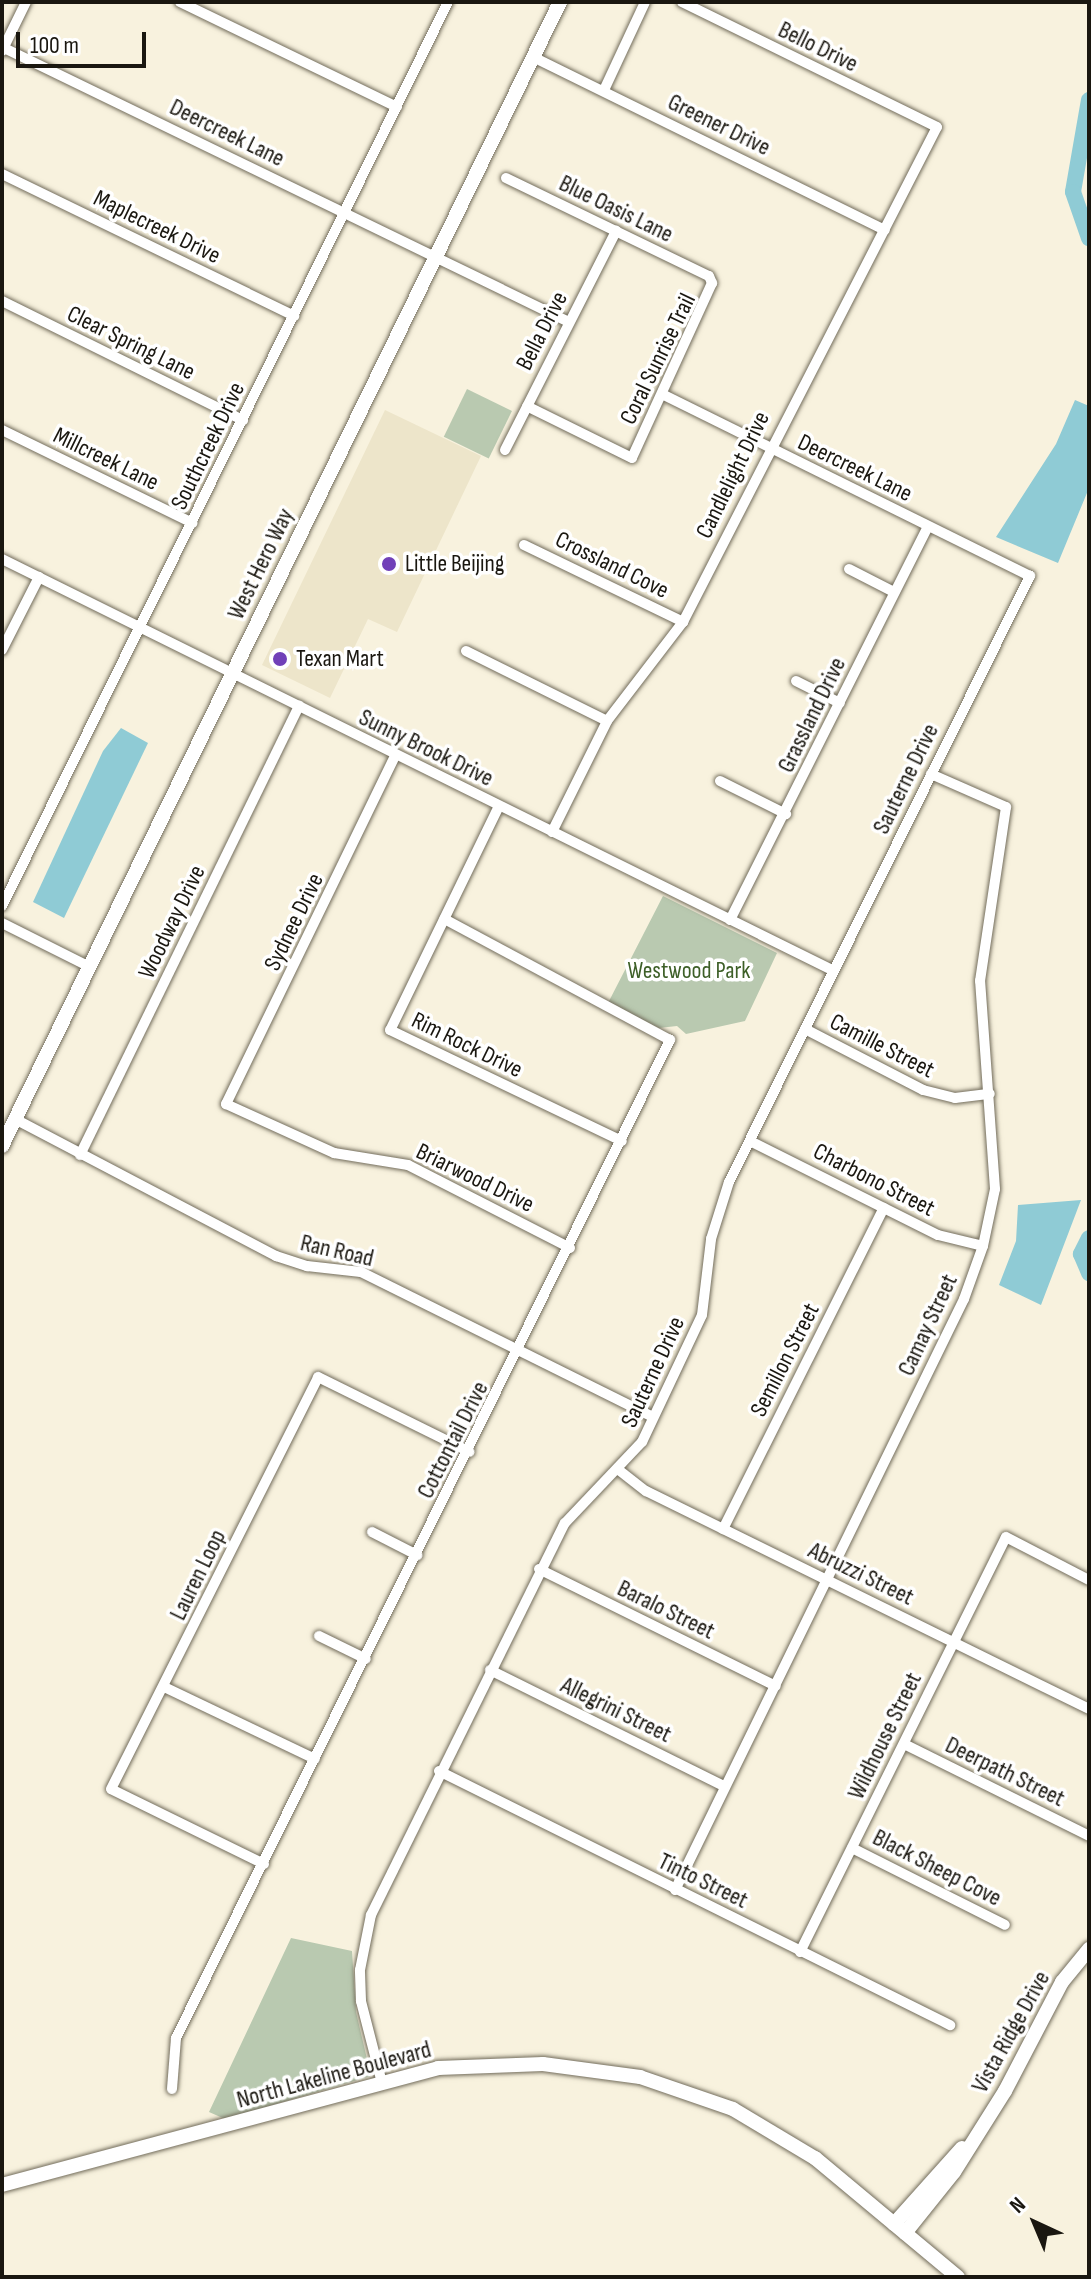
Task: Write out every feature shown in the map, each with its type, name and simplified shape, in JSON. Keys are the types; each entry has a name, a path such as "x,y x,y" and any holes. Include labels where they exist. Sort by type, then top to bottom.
{"street":[{"path":"3,48 26,2"},
{"path":"180,2 397,107"},
{"name":"West Hero Way","path":"2,1146 560,2"},
{"path":"604,90 645,2"},
{"name":"Bello Drive","path":"682,2 937,127"},
{"name":"Southcreek Drive","path":"2,906 346,213 445,3"},
{"name":"Deercreek Lane","path":"3,48 569,322"},
{"name":"Greener Drive","path":"533,57 885,230"},
{"name":"Candlelight Drive","path":"552,832 607,721 683,622 769,448 937,127"},
{"name":"Maplecreek Drive","path":"2,174 294,316"},
{"name":"Blue Oasis Lane","path":"506,178 709,276"},
{"name":"Bella Drive","path":"505,450 616,231"},
{"name":"Coral Sunrise Trail","path":"527,406 632,458 712,294 709,276"},
{"name":"Clear Spring Lane","path":"2,301 243,420"},
{"name":"Deercreek Lane","path":"663,395 1030,576"},
{"name":"Millcreek Lane","path":"2,430 193,523"},
{"name":"Grassland Drive","path":"730,920 928,527"},
{"name":"Crossland Cove","path":"524,545 683,622"},
{"name":"Sunny Brook Drive","path":"2,559 834,971"},
{"path":"849,569 894,592"},
{"name":"Sauterne Drive","path":"382,2083 361,2001 363,1944 371,1915 439,1771 565,1523 620,1471 653,1417 702,1315 711,1239 729,1182 1030,576"},
{"path":"2,650 39,577"},
{"path":"466,651 607,721"},
{"path":"796,681 840,703"},
{"name":"Woodway Drive","path":"80,1155 299,706"},
{"name":"Sydnee Drive","path":"226,1104 395,756"},
{"name":"Camay Street","path":"675,1890 964,1299 983,1246 995,1189 980,981 1006,807 931,774"},
{"path":"720,781 786,814"},
{"name":"Rim Rock Drive","path":"499,806 390,1030 622,1141"},
{"name":"Cottontail Drive","path":"172,2089 176,2038 520,1351 670,1040 444,919"},
{"path":"2,923 90,967"},
{"name":"Camille Street","path":"805,1029 936,1095 990,1094"},
{"name":"Briarwood Drive","path":"226,1104 334,1153 408,1165 570,1248"},
{"name":"Ran Road","path":"15,1119 276,1256 307,1266 361,1272 653,1417"},
{"name":"Charbono Street","path":"750,1141 938,1235 983,1246"},
{"name":"Semillon Street","path":"723,1529 884,1208"},
{"name":"Lauren Loop","path":"264,1864 111,1789 318,1377 470,1452"},
{"name":"Abruzzi Street","path":"620,1471 646,1491 1089,1709"},
{"path":"372,1532 417,1555"},
{"name":"Wildhouse Street","path":"800,1952 1006,1537 1089,1580"},
{"name":"Baralo Street","path":"539,1569 776,1686"},
{"path":"319,1636 366,1659"},
{"name":"Allegrini Street","path":"490,1670 724,1786"},
{"path":"164,1687 315,1759"},
{"name":"Deerpath Street","path":"904,1744 1089,1836"},
{"name":"Tinto Street","path":"439,1771 950,2025"},
{"name":"Black Sheep Cove","path":"852,1848 1005,1925"},
{"name":"Vista Ridge Drive","path":"900,2228 974,2137 1017,2071 1062,1982 1089,1949"},
{"name":"North Lakeline Boulevard","path":"2,2185 438,2068 543,2064 640,2077 733,2109 792,2143 958,2277"}],"shaded area":[{"path":"385,410 481,456 397,632 368,619 330,698 262,665"}],"green space":[{"path":"467,389 512,411 489,459 444,437"},
{"name":"Westwood Park","path":"663,896 777,953 745,1021 686,1034 677,1026 659,1028 608,1003"},
{"path":"291,1938 352,1951 356,2012 371,2076 225,2119 209,2112"}],"water":[{"path":"1075,400 1089,406 1089,488 1058,563 996,537 1056,444"},
{"path":"121,728 148,743 64,918 33,902 103,751"},
{"path":"1081,1200 1041,1305 999,1285 1016,1241 1018,1205"}],"waterway":[{"path":"1089,100 1073,192 1089,238"},
{"path":"1089,1238 1081,1254 1089,1273"}],"place":[{"name":"Little Beijing","path":"389,564"},
{"name":"Texan Mart","path":"280,659"}]}
